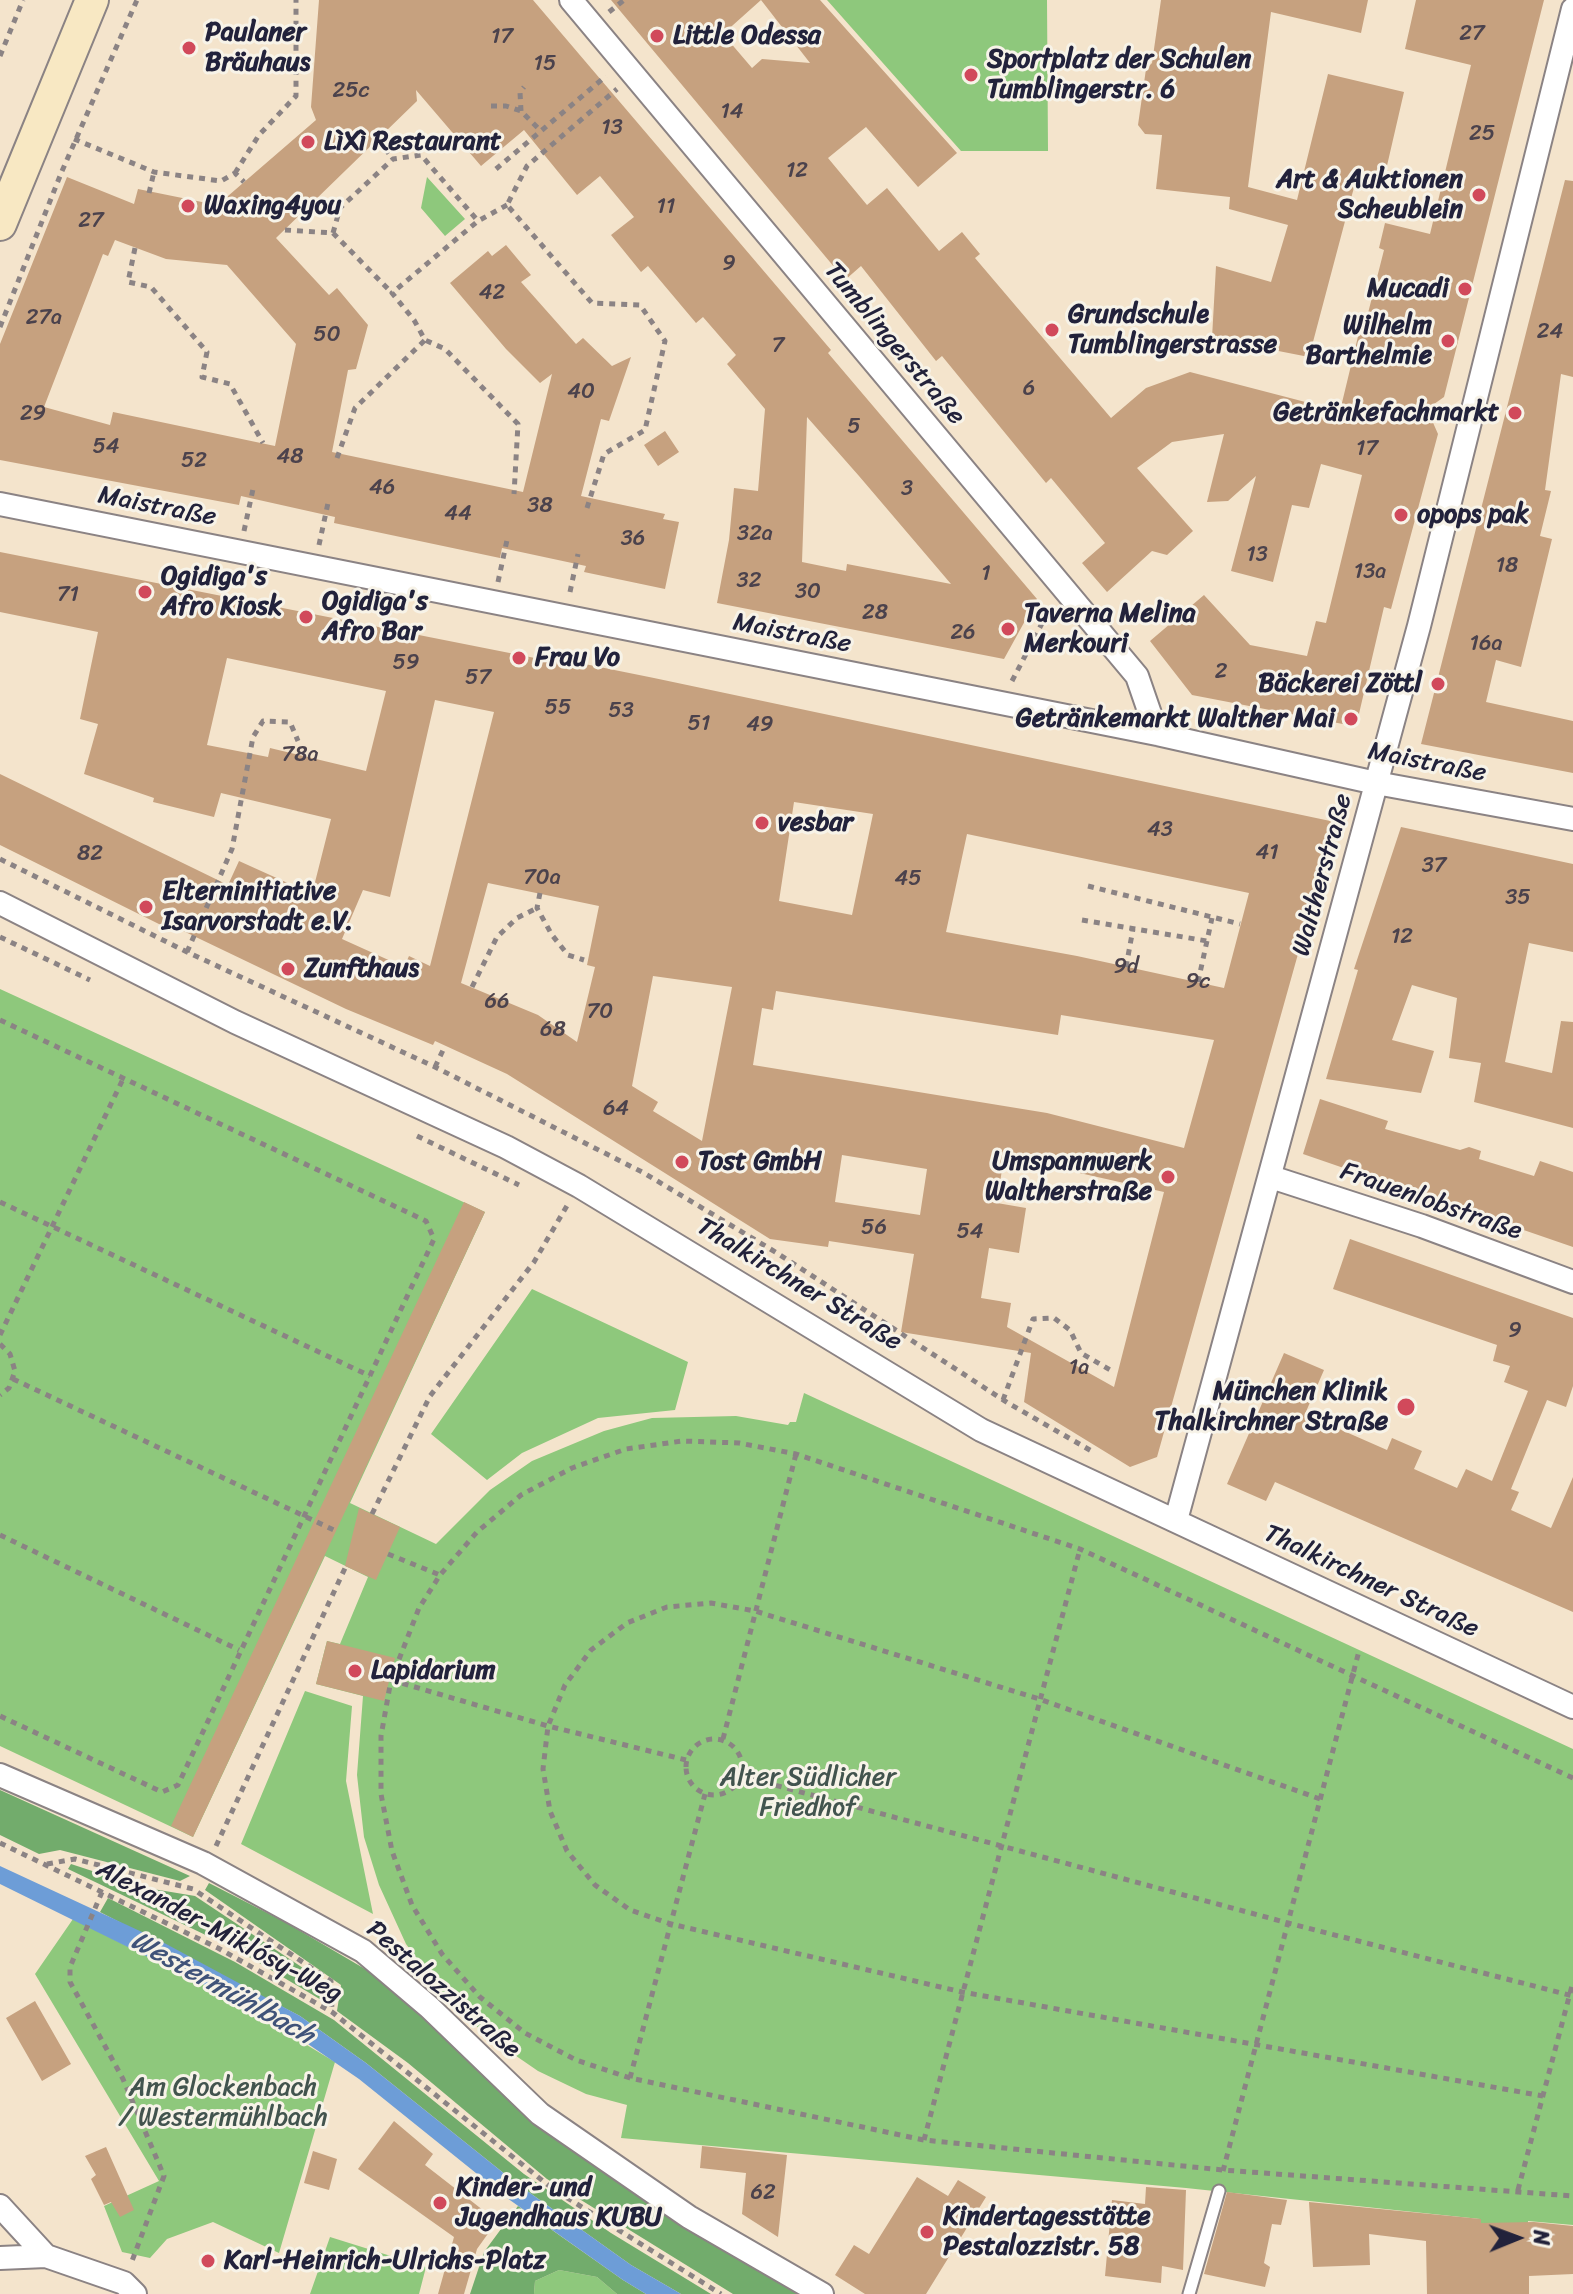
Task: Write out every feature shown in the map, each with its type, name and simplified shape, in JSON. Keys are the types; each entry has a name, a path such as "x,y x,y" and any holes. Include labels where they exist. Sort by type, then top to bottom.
{"main road":[{"path":"0,224 92,0"}],"street":[{"name":"Tumblingerstraße","path":"571,0 1137,676 1157,734"},
{"name":"Waltherstraße","path":"1176,1520 1428,593 1573,9"},
{"name":"Maistraße","path":"0,504 1157,734 1376,783 1573,819"},
{"name":"Thalkirchner Straße","path":"0,903 235,1022 506,1147 579,1186 981,1430 1573,1707"},
{"name":"Frauenlobstraße","path":"1271,1177 1422,1226 1573,1282"},
{"name":"Pestalozzistraße","path":"0,1775 203,1863 363,1951 429,2007 540,2114 689,2217 822,2294"},
{"path":"0,2206 46,2256"},
{"path":"0,2258 46,2256 129,2289"}],"lane":[{"path":"1189,2294 1219,2191"}],"path":[{"path":"0,56 23,0"},
{"path":"0,327 76,139 137,0"},
{"path":"40,125 154,172 221,181 235,173 259,135 296,96 296,0"},
{"path":"496,169 540,130 628,69"},
{"path":"392,293 478,221 507,205 527,166 628,69"},
{"path":"521,111 520,92 524,87"},
{"path":"491,106 506,106 521,111 540,130"},
{"path":"378,139 393,159"},
{"path":"333,233 340,208 393,159 421,155 478,221"},
{"path":"149,193 154,172"},
{"path":"235,173 244,182"},
{"path":"507,205 592,303 640,305 665,341 645,430 604,454 587,508"},
{"path":"285,230 333,233 392,293 414,320 425,340 445,349 518,424 514,494"},
{"path":"135,248 128,282 151,287 207,352 202,377 230,384 263,443"},
{"path":"337,458 355,408 425,340"},
{"path":"239,552 253,489"},
{"path":"314,567 328,503"},
{"path":"494,603 507,540"},
{"path":"565,617 578,554"},
{"path":"1001,704 1061,586"},
{"path":"187,952 232,849 253,737 263,721 290,722 298,741"},
{"path":"1088,886 1240,924"},
{"path":"540,893 537,908 568,955 584,960"},
{"path":"472,987 497,937 517,918 537,908"},
{"path":"1198,982 1212,918"},
{"path":"1082,920 1207,941"},
{"path":"1126,967 1133,929"},
{"path":"0,1020 426,1221 434,1239 178,1785 162,1792 0,1716"},
{"path":"435,1067 445,1046"},
{"path":"0,1335 123,1079"},
{"path":"372,1514 430,1396 534,1262 579,1186"},
{"path":"0,1202 370,1376"},
{"path":"1003,1400 1033,1319 1054,1318 1070,1330 1081,1353 1112,1371"},
{"path":"0,1344 14,1362 13,1379 0,1395"},
{"path":"13,1379 303,1519 336,1531"},
{"path":"1573,1778 1353,1673 1080,1549 796,1454 739,1443 682,1441 626,1449 585,1463 521,1495 477,1532 440,1575 419,1608 391,1680 381,1736 381,1794 392,1851 420,1917 442,1954 480,1997 525,2033 576,2060 630,2078 924,2140 1223,2170 1573,2196"},
{"path":"723,1739 796,1454"},
{"path":"0,1535 239,1650"},
{"path":"924,2140 1080,1549"},
{"path":"388,1554 440,1575"},
{"path":"203,1863 222,1838 346,1566"},
{"path":"1320,1799 1039,1699 755,1611 711,1603 667,1607 627,1623 591,1650 565,1685 548,1726 543,1769 550,1811 567,1851 595,1885 630,1910 671,1924 962,1992 1543,2096"},
{"path":"1219,2191 1359,1651"},
{"path":"391,1680 548,1726 686,1760"},
{"path":"723,1739 741,1758 741,1776 730,1790 705,1794 691,1784 686,1760 690,1751 704,1740 723,1739"},
{"path":"741,1776 1288,1923 1571,1995"},
{"path":"630,2078 705,1794"},
{"name":"Alexander-Miklósy-Weg","path":"0,1843 218,1948 332,2012 553,2189 721,2294"},
{"path":"46,1864 75,1859 193,1889 331,1981 332,2012"},
{"path":"102,1892 70,1967 70,1982 123,2079 164,2176 129,2289"},
{"path":"1518,2190 1573,1982"}],"green space":[{"name":"Sportplatz der Schulen Tumblingerstr. 6","path":"827,0 1047,0 1048,151 961,151"},
{"path":"427,177 465,219 445,236 421,208"},
{"name":"Alter Südlicher Friedhof","path":"0,989 485,1212 350,1503 436,1544 490,1490 532,1461 604,1431 652,1418 736,1416 788,1425 796,1422 804,1393 1573,1749 1573,2225 1528,2221 1528,2235 1481,2223 1480,2219 1186,2188 621,2138 627,2105 586,2094 538,2071 490,2038 451,2004 406,1944 379,1885 364,1837 357,1775 363,1696 316,1684 327,1641 340,1644 368,1577 325,1556 193,1837 0,1746"},
{"path":"532,1289 688,1362 675,1410 598,1418 522,1453 487,1480 431,1434"},
{"path":"305,1691 352,1706 346,1781 373,1914 241,1844"},
{"path":"0,1790 190,1876 180,1881 60,1850 39,1854 0,1835"},
{"path":"71,1864 141,1887 195,1896 327,1984 329,1996 323,2001 239,1951 68,1869"},
{"path":"209,1883 285,1922 377,1976 489,2071 807,2294 733,2294 547,2179 408,2063 337,2011 341,1985 205,1890"},
{"path":"108,1898 235,1962 334,2020 524,2174 611,2233 711,2294 681,2294 631,2265 516,2183 366,2063 300,2016 100,1912"},
{"name":"Am Glockenbach / Westermühlbach","path":"73,1919 219,1992 335,2062 279,2253 213,2222 167,2239 150,2258 122,2252 104,2206 159,2181 35,1974"},
{"path":"518,2206 646,2294 617,2294 597,2277 559,2270 535,2281 534,2294 470,2294 484,2252"},
{"path":"330,2237 426,2267 419,2294 310,2294"},
{"path":"559,2270 597,2277 617,2294 534,2294 535,2281"}],"water":[{"name":"Westermühlbach","path":"0,1866 155,1938 300,2016 366,2063 516,2183 631,2265 681,2294 646,2294 623,2280 507,2198 359,2079 292,2033 219,1992 0,1884"}],"building":[{"path":"319,0 533,0 831,350 828,353 1037,599 1004,659 717,603 729,540 734,488 758,491 765,409 727,364 736,355 703,317 696,323 648,266 641,272 611,235 634,217 600,176 577,195 524,130 481,166 416,90 417,101 276,238 329,295 337,288 368,325 356,369 348,370 332,452 523,492 552,374 540,383 506,349 450,283 488,251 492,256 506,245 531,275 521,282 576,344 583,338 612,366 631,357 609,421 601,419 581,496 665,514 663,519 679,522 665,589 584,572 586,566 502,548 500,558 334,523 335,517 241,496 239,505 0,460 0,344 67,177 134,204 138,189 202,202 228,196 316,120 311,107","holes":["115,240 166,259 227,265 296,344 275,446 113,412 110,425 44,407 103,254 108,256","807,417 859,476 951,584 847,564 846,571 802,562"]},
{"path":"611,0 761,0 820,0 957,153 918,187 866,127 828,158 867,205 887,188 939,251 962,232 980,254 975,258 1111,418 1146,388 1190,372 1340,411 1361,324 1365,325 1384,250 1379,248 1385,223 1430,234 1471,65 1405,49 1416,0 1544,0 1444,397 1427,409 1438,434 1391,609 1384,607 1358,718 1348,725 1192,695 1150,641 1204,595 1250,645 1307,656 1316,621 1326,623 1362,475 1321,464 1309,508 1292,505 1273,582 1231,571 1256,476 1228,501 1207,502 1224,434 1172,442 1137,468 1193,531 1167,555 1152,551 1107,592 1082,563 1105,543 1051,478 1046,483 942,356 936,361 861,266 845,280","holes":["761,0 810,63 762,59 752,68 723,34"]},
{"path":"1161,0 1368,0 1361,33 1271,12 1248,187 1297,200 1328,74 1404,92 1383,183 1357,176 1309,357 1212,338 1216,266 1271,282 1288,225 1229,209 1230,197 1156,189 1162,135 1145,134 1138,125 1146,69 1152,63"},
{"path":"1565,180 1573,181 1573,377 1561,374 1545,490 1551,491 1540,536 1552,539 1521,667 1496,660 1486,702 1573,721 1573,773 1421,744"},
{"path":"665,431 679,452 658,466 644,445"},
{"path":"0,552 550,661 550,657 654,678 1335,822 1157,1457 1130,1467 1024,1402 1031,1353 901,1332 914,1254 829,1241 828,1247 770,1239 507,1074 435,1041 433,1045 346,1009 177,928 175,932 0,845 0,774 228,885 239,861 312,894 331,819 221,793 214,817 153,802 154,798 84,774 98,724 80,719 98,632 0,612","holes":["227,658 386,691 366,771 270,748 268,757 207,745","435,700 494,712 430,966 409,956 404,967 342,939 363,890 390,897","794,802 873,814 852,915 779,901","967,834 1249,893 1224,988 946,932","488,883 599,906 587,965 595,967 577,1042 538,1015 461,983","653,976 732,987 702,1141 653,1111 658,1102 632,1086","776,991 1058,1035 1061,1015 1214,1040 1184,1148 1047,1113 753,1065 762,1008 773,1010","842,1155 927,1169 920,1215 835,1202","1004,1156 1164,1192 1114,1387 1007,1327 1011,1303 981,1298 989,1248 1019,1253 1026,1208 997,1203"]},
{"path":"1401,827 1573,864 1573,952 1529,943 1505,1062 1552,1073 1561,1021 1573,1022 1573,1128 1474,1102 1481,1063 1449,1058 1457,998 1412,985 1392,1040 1434,1051 1421,1093 1326,1079 1358,970 1354,969"},
{"path":"1320,1099 1388,1121 1385,1129 1460,1150 1469,1147 1481,1151 1479,1159 1534,1176 1540,1161 1573,1172 1573,1247 1303,1154"},
{"path":"464,1202 485,1212 193,1837 171,1826"},
{"path":"1350,1239 1573,1318 1573,1386 1566,1407 1547,1400 1511,1489 1519,1492 1511,1510 1551,1528 1573,1477 1573,1612 1275,1482 1266,1501 1227,1484 1284,1353 1324,1370 1305,1414 1387,1450 1392,1438 1422,1451 1414,1469 1457,1488 1466,1469 1492,1481 1528,1391 1504,1382 1510,1366 1493,1361 1497,1345 1333,1289"},
{"path":"359,1508 400,1527 376,1580 345,1566"},
{"name":"Lapidarium","path":"327,1641 395,1658 384,1701 316,1684"},
{"path":"35,2001 71,2064 42,2081 6,2018"},
{"name":"Kinder- und Jugendhaus KUBU","path":"394,2121 433,2154 425,2165 497,2221 477,2249 464,2294 438,2294 454,2237 358,2169"},
{"path":"702,2146 787,2155 778,2237 742,2214 746,2173 700,2168"},
{"path":"106,2147 134,2210 120,2217 111,2202 104,2205 91,2179 96,2175 85,2156"},
{"path":"313,2151 337,2159 329,2190 304,2183"},
{"path":"917,2177 948,2196 958,2180 986,2197 926,2294 865,2294 835,2275 854,2245 869,2254"},
{"path":"1146,2187 1186,2190 1183,2270 1162,2266 1161,2283 1105,2276 1112,2200 1145,2204"},
{"path":"1227,2192 1287,2200 1281,2225 1272,2224 1264,2263 1270,2267 1265,2287 1204,2274"},
{"path":"1309,2202 1481,2219 1481,2223 1534,2222 1573,2226 1573,2274 1529,2276 1529,2294 1427,2294 1426,2241 1369,2234 1370,2265 1313,2267"}],"place":[{"name":"Little Odessa","path":"657,36"},
{"name":"Paulaner Bräuhaus","path":"189,48"},
{"name":"Sportplatz der Schulen Tumblingerstr. 6","path":"971,75"},
{"name":"LìXì Restaurant","path":"308,142"},
{"name":"Art & Auktionen Scheublein","path":"1479,195"},
{"name":"Waxing4you","path":"188,206"},
{"name":"Mucadi","path":"1465,289"},
{"name":"Grundschule Tumblingerstrasse","path":"1052,330"},
{"name":"Wilhelm Barthelmie","path":"1448,341"},
{"name":"Getränkefachmarkt","path":"1515,413"},
{"name":"opops pak","path":"1401,515"},
{"name":"Ogidiga's Afro Kiosk","path":"145,592"},
{"name":"Ogidiga's Afro Bar","path":"306,617"},
{"name":"Taverna Melina Merkouri","path":"1008,629"},
{"name":"Frau Vo","path":"519,658"},
{"name":"Bäckerei Zöttl","path":"1438,684"},
{"name":"Getränkemarkt Walther Mai","path":"1351,719"},
{"name":"vesbar","path":"762,823"},
{"name":"Elterninitiative Isarvorstadt e.V.","path":"146,907"},
{"name":"Zunfthaus","path":"288,969"},
{"name":"Tost GmbH","path":"682,1162"},
{"name":"Umspannwerk Waltherstraße","path":"1168,1177"},
{"name":"München Klinik Thalkirchner Straße","path":"1406,1407"},
{"name":"Lapidarium","path":"355,1671"},
{"name":"Kinder- und Jugendhaus KUBU","path":"440,2203"},
{"name":"Kindertagesstätte Pestalozzistr. 58","path":"927,2232"},
{"name":"Karl-Heinrich-Ulrichs-Platz","path":"208,2261"}]}
